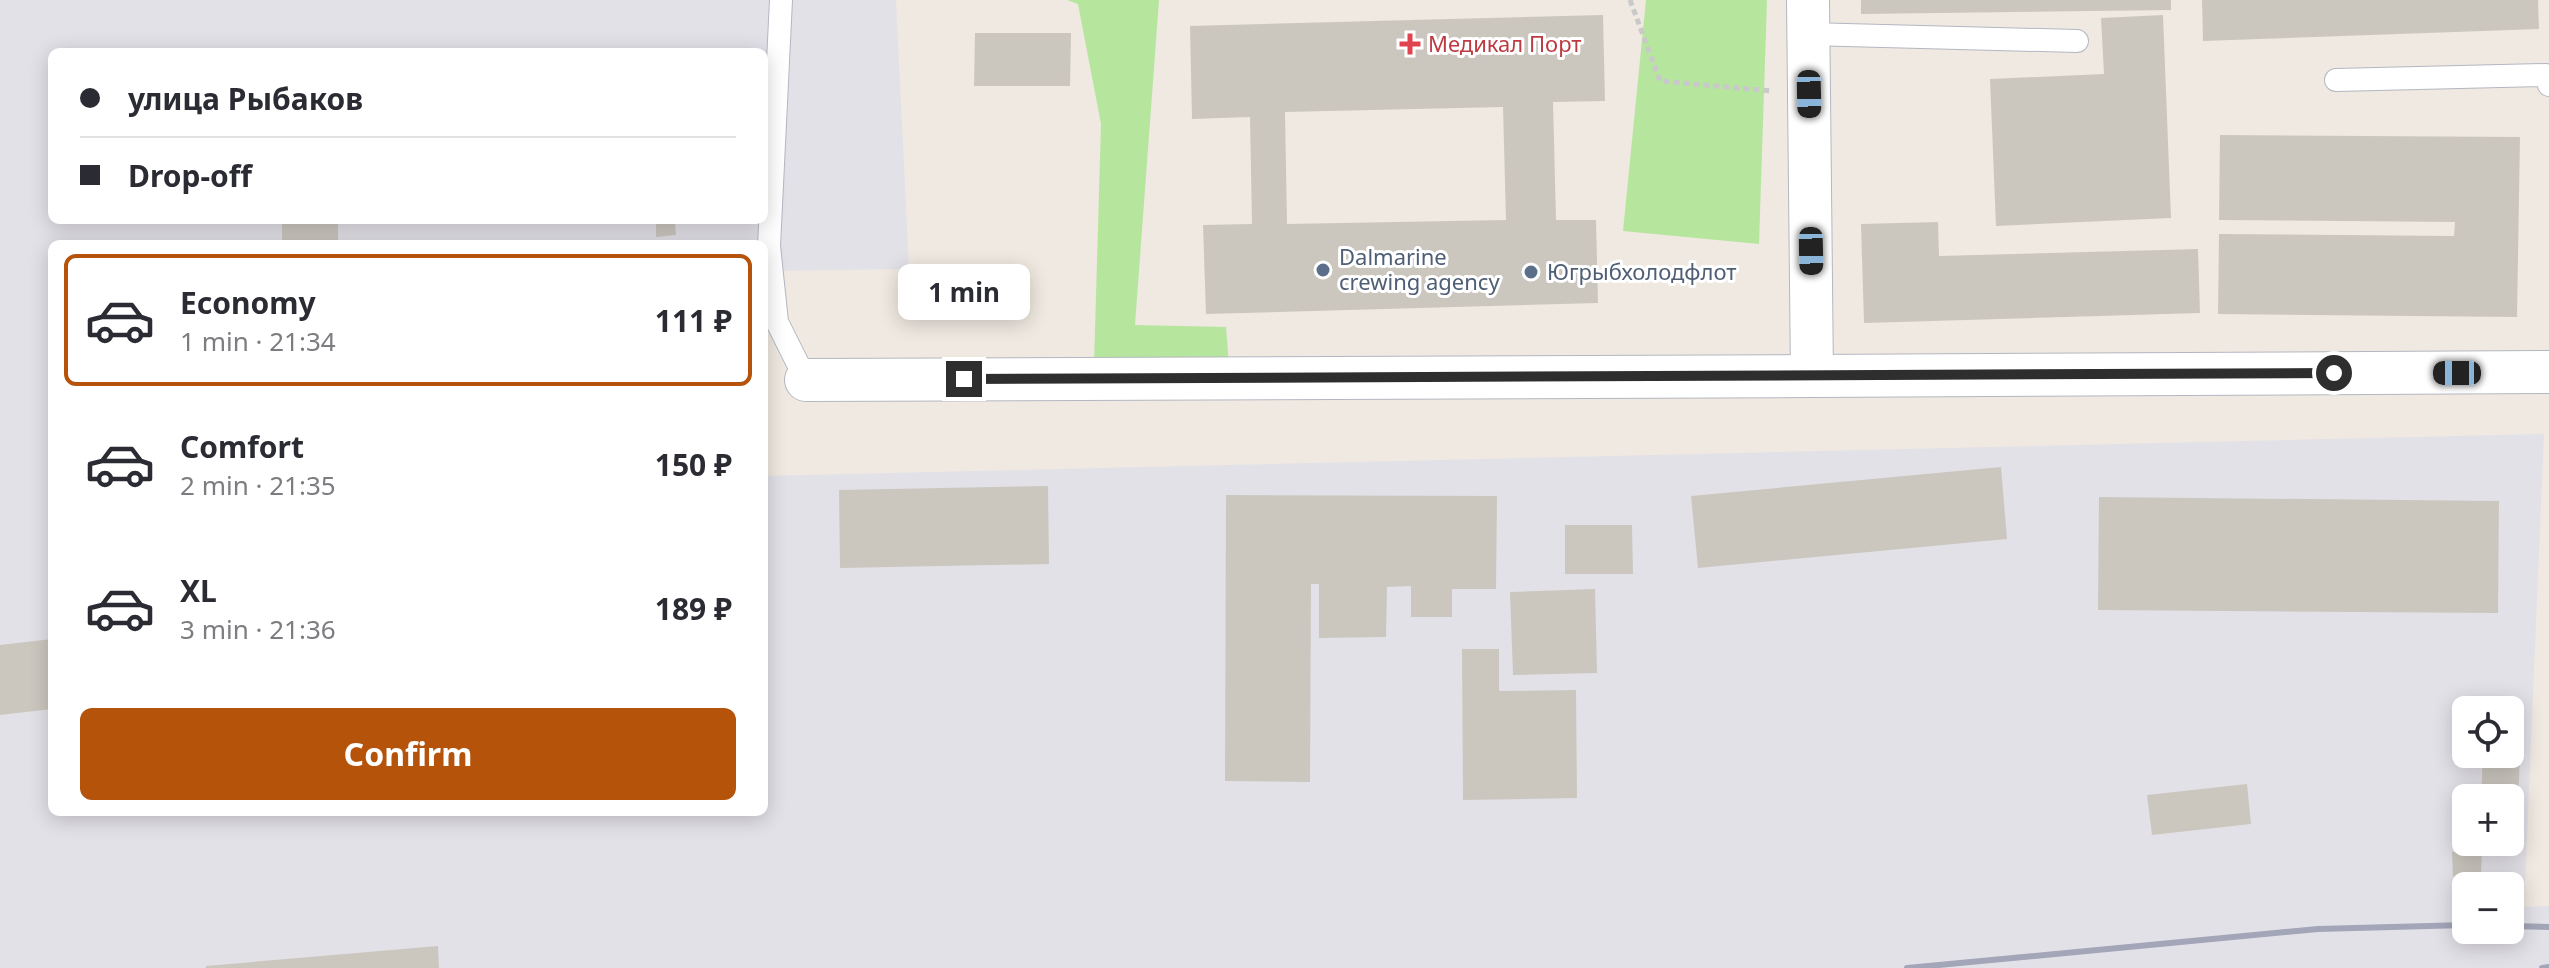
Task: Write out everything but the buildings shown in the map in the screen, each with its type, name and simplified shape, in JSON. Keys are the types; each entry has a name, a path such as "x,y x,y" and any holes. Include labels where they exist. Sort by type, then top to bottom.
{"street":[{"path":"1808,17 1812,376"},
{"path":"806,380 2549,372"}],"lane":[{"path":"781,0 769,246 777,322 806,380"},
{"path":"1808,17 2077,41"},
{"path":"2336,80 2546,75 2549,85"}],"path":[{"path":"1630,0 1660,81 1809,94"}],"shaded area":[{"path":"0,0 896,0 909,269 768,271 768,240 48,240 48,816 768,816 768,476 2544,434 2524,907 2549,906 2549,968 0,968"}],"green space":[{"path":"1067,0 1159,0 1135,325 1226,327 1229,365 1094,365 1101,124 1078,4"},
{"path":"1646,0 1767,0 1759,244 1623,231"}],"railway":[{"path":"1907,968 2318,929 2452,925"},
{"path":"2524,926 2549,927"},
{"path":"2542,968 2549,967"}],"place":[{"name":"Медикал Порт","path":"1410,44"},
{"name":"Dalmarine crewing agency","path":"1323,270"},
{"name":"Югрыбхолодфлот","path":"1531,272"}],"route":[{"path":"964,379 2334,373"}]}
